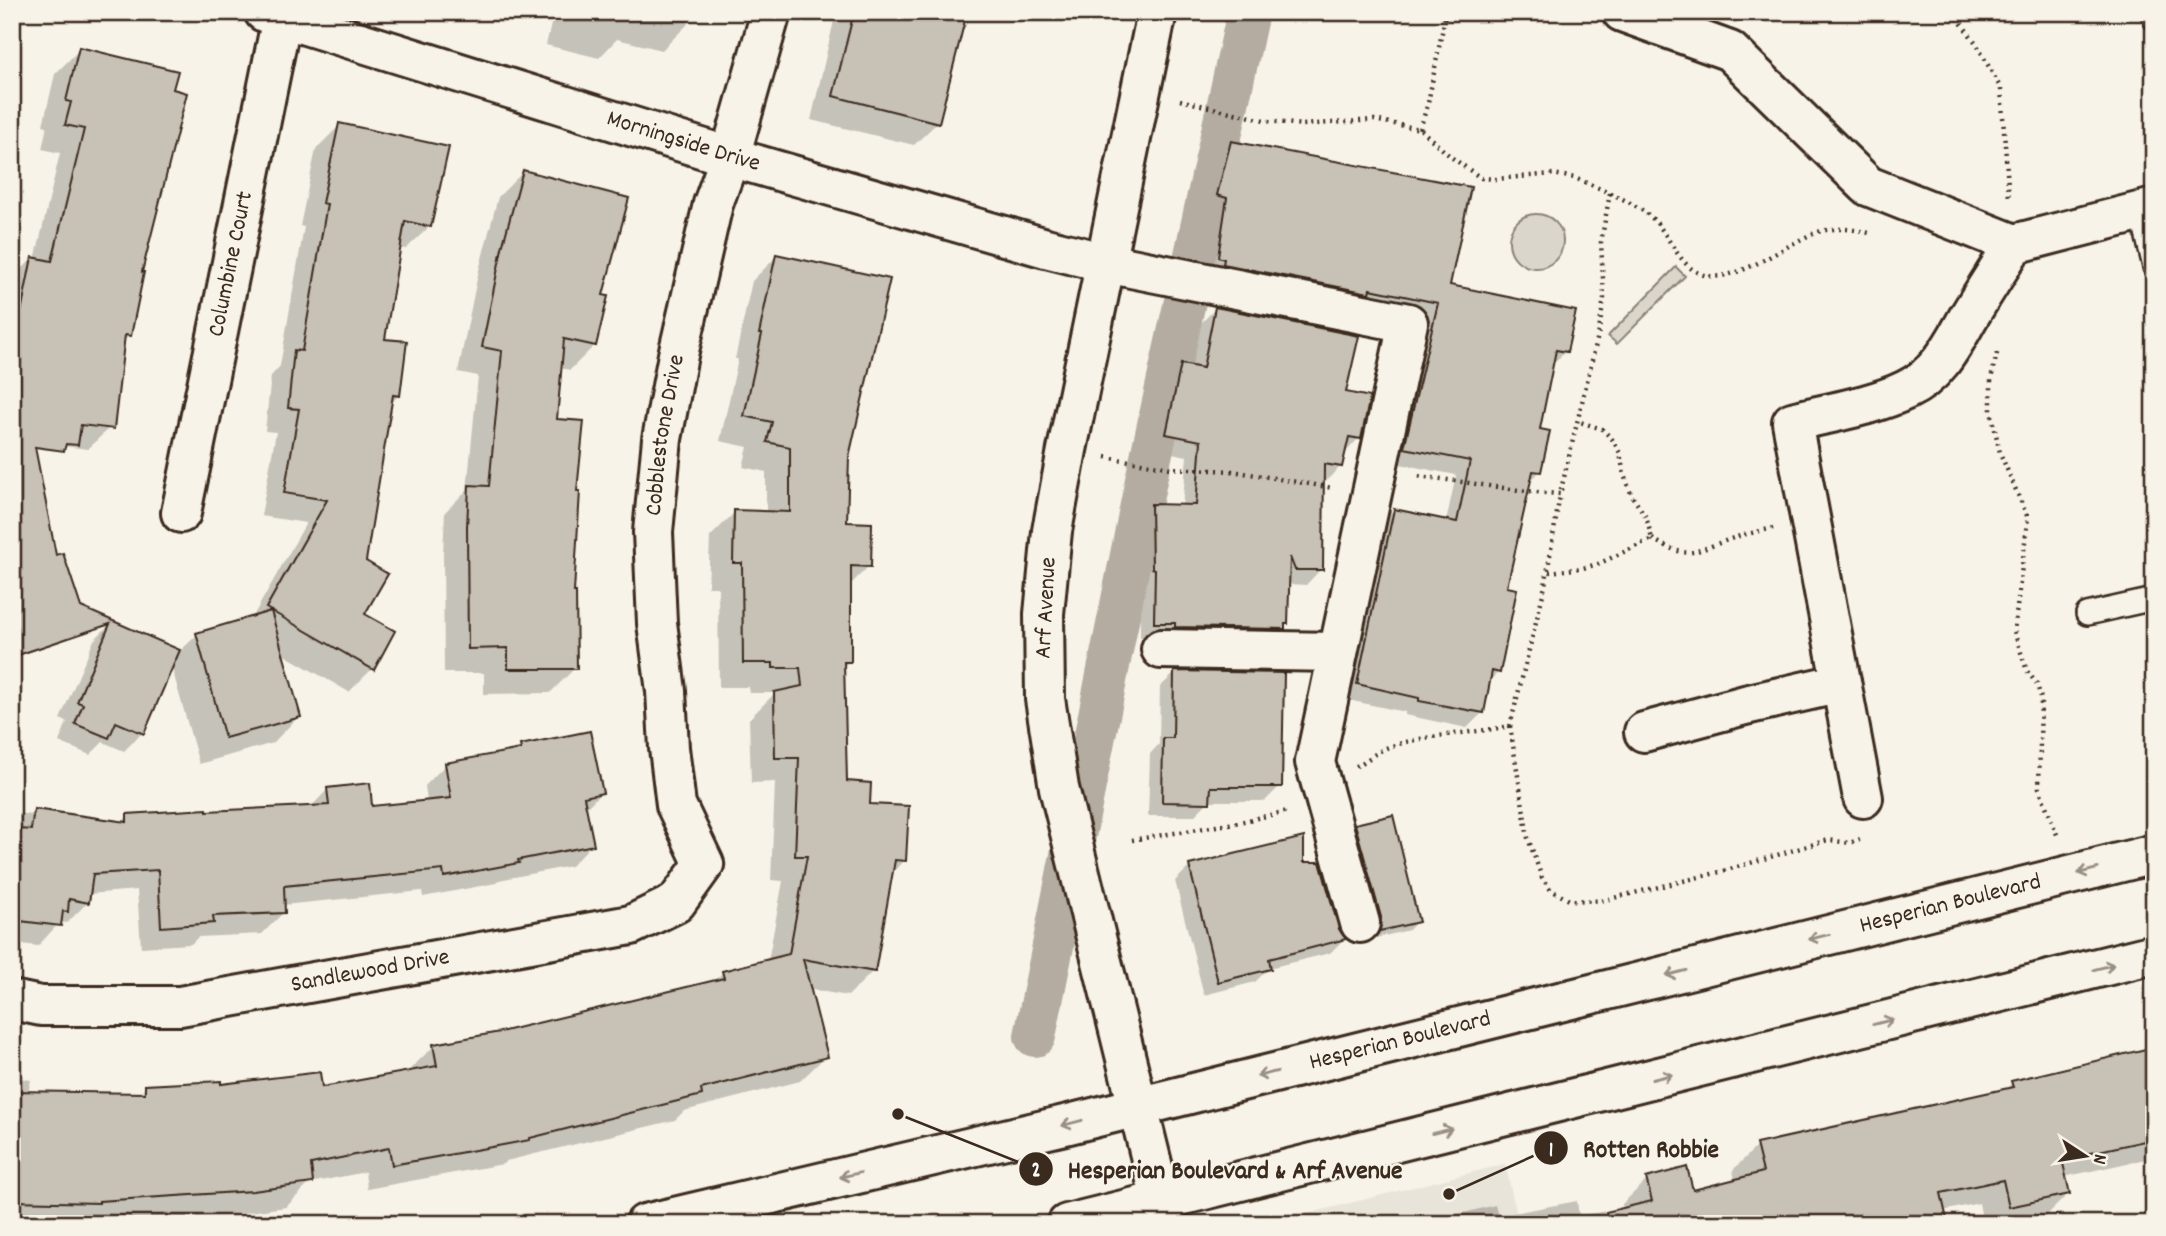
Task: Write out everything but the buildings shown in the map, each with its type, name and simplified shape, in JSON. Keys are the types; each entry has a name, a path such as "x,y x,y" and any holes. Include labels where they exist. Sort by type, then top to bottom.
{"street":[{"name":"Cobblestone Drive","path":"704,864 677,805 657,622 653,532 662,439 678,355 713,204 730,157 771,12"},
{"name":"Arf Avenue","path":"1157,12 1067,450 1052,531 1044,614 1045,699 1062,801 1164,1212"},
{"path":"1622,12 1730,51 1867,186 2014,244 2147,210"},
{"name":"Morningside Drive","path":"276,14 730,157 1106,263 1408,323 1374,482"},
{"name":"Columbine Court","path":"181,513 276,14"},
{"path":"1863,798 1792,422 1908,390 1932,373 1949,354 2014,244"},
{"path":"1360,923 1315,762 1374,482"},
{"path":"1161,649 1338,652"},
{"path":"1644,732 1841,683"},
{"name":"Hesperian Boulevard","path":"645,1224 1069,1124 2154,854"},
{"name":"Sandlewood Drive","path":"12,1000 41,1006 180,1006 631,925 676,903 704,864"},
{"path":"1067,1224 1164,1212 2154,954"}],"lane":[{"path":"2152,12 2154,19"},
{"path":"2147,210 2154,267"},
{"path":"2087,614 2154,599"}],"path":[{"path":"1420,130 1446,12"},
{"path":"1953,12 1976,43 2001,89 2004,151 2014,244"},
{"path":"1140,90 1268,121 1303,125 1374,120 1420,130 1451,158 1481,178 1553,174 1575,178 1634,205 1653,219 1691,268 1701,274 1729,274 1828,230 1843,228 1884,237"},
{"path":"1610,194 1601,242 1604,298 1602,309 1560,494 1549,572 1510,726 1528,838 1542,878 1551,890 1569,900 1601,901 1720,872 1828,840 1850,843 1874,835 1863,798"},
{"path":"1999,344 1991,379 1991,411 2000,453 2028,518 2014,631 2027,671 2037,684 2041,699 2039,788 2055,826 2067,876"},
{"path":"1577,421 1602,429 1612,439 1620,453 1632,496 1646,517 1652,539 1679,552 1691,554 1708,550 1725,541 1810,519"},
{"path":"1067,450 1170,468 1374,482 1464,481 1522,492 1560,494"},
{"path":"1549,572 1583,569 1652,539"},
{"path":"1132,840 1235,823 1322,789 1387,747 1510,726"}],"shaded area":[{"path":"1536,214 1555,222 1563,241 1555,260 1536,268 1517,260 1509,241 1517,222"},
{"path":"1676,267 1685,276 1617,344 1608,336"},
{"path":"1505,1164 1519,1224 1267,1224"}],"waterway":[{"path":"1035,1036 1146,480 1248,12"}],"place":[{"name":"Hesperian Boulevard & Arf Avenue","path":"898,1114"},
{"name":"Rotten Robbie","path":"1449,1194"}]}
